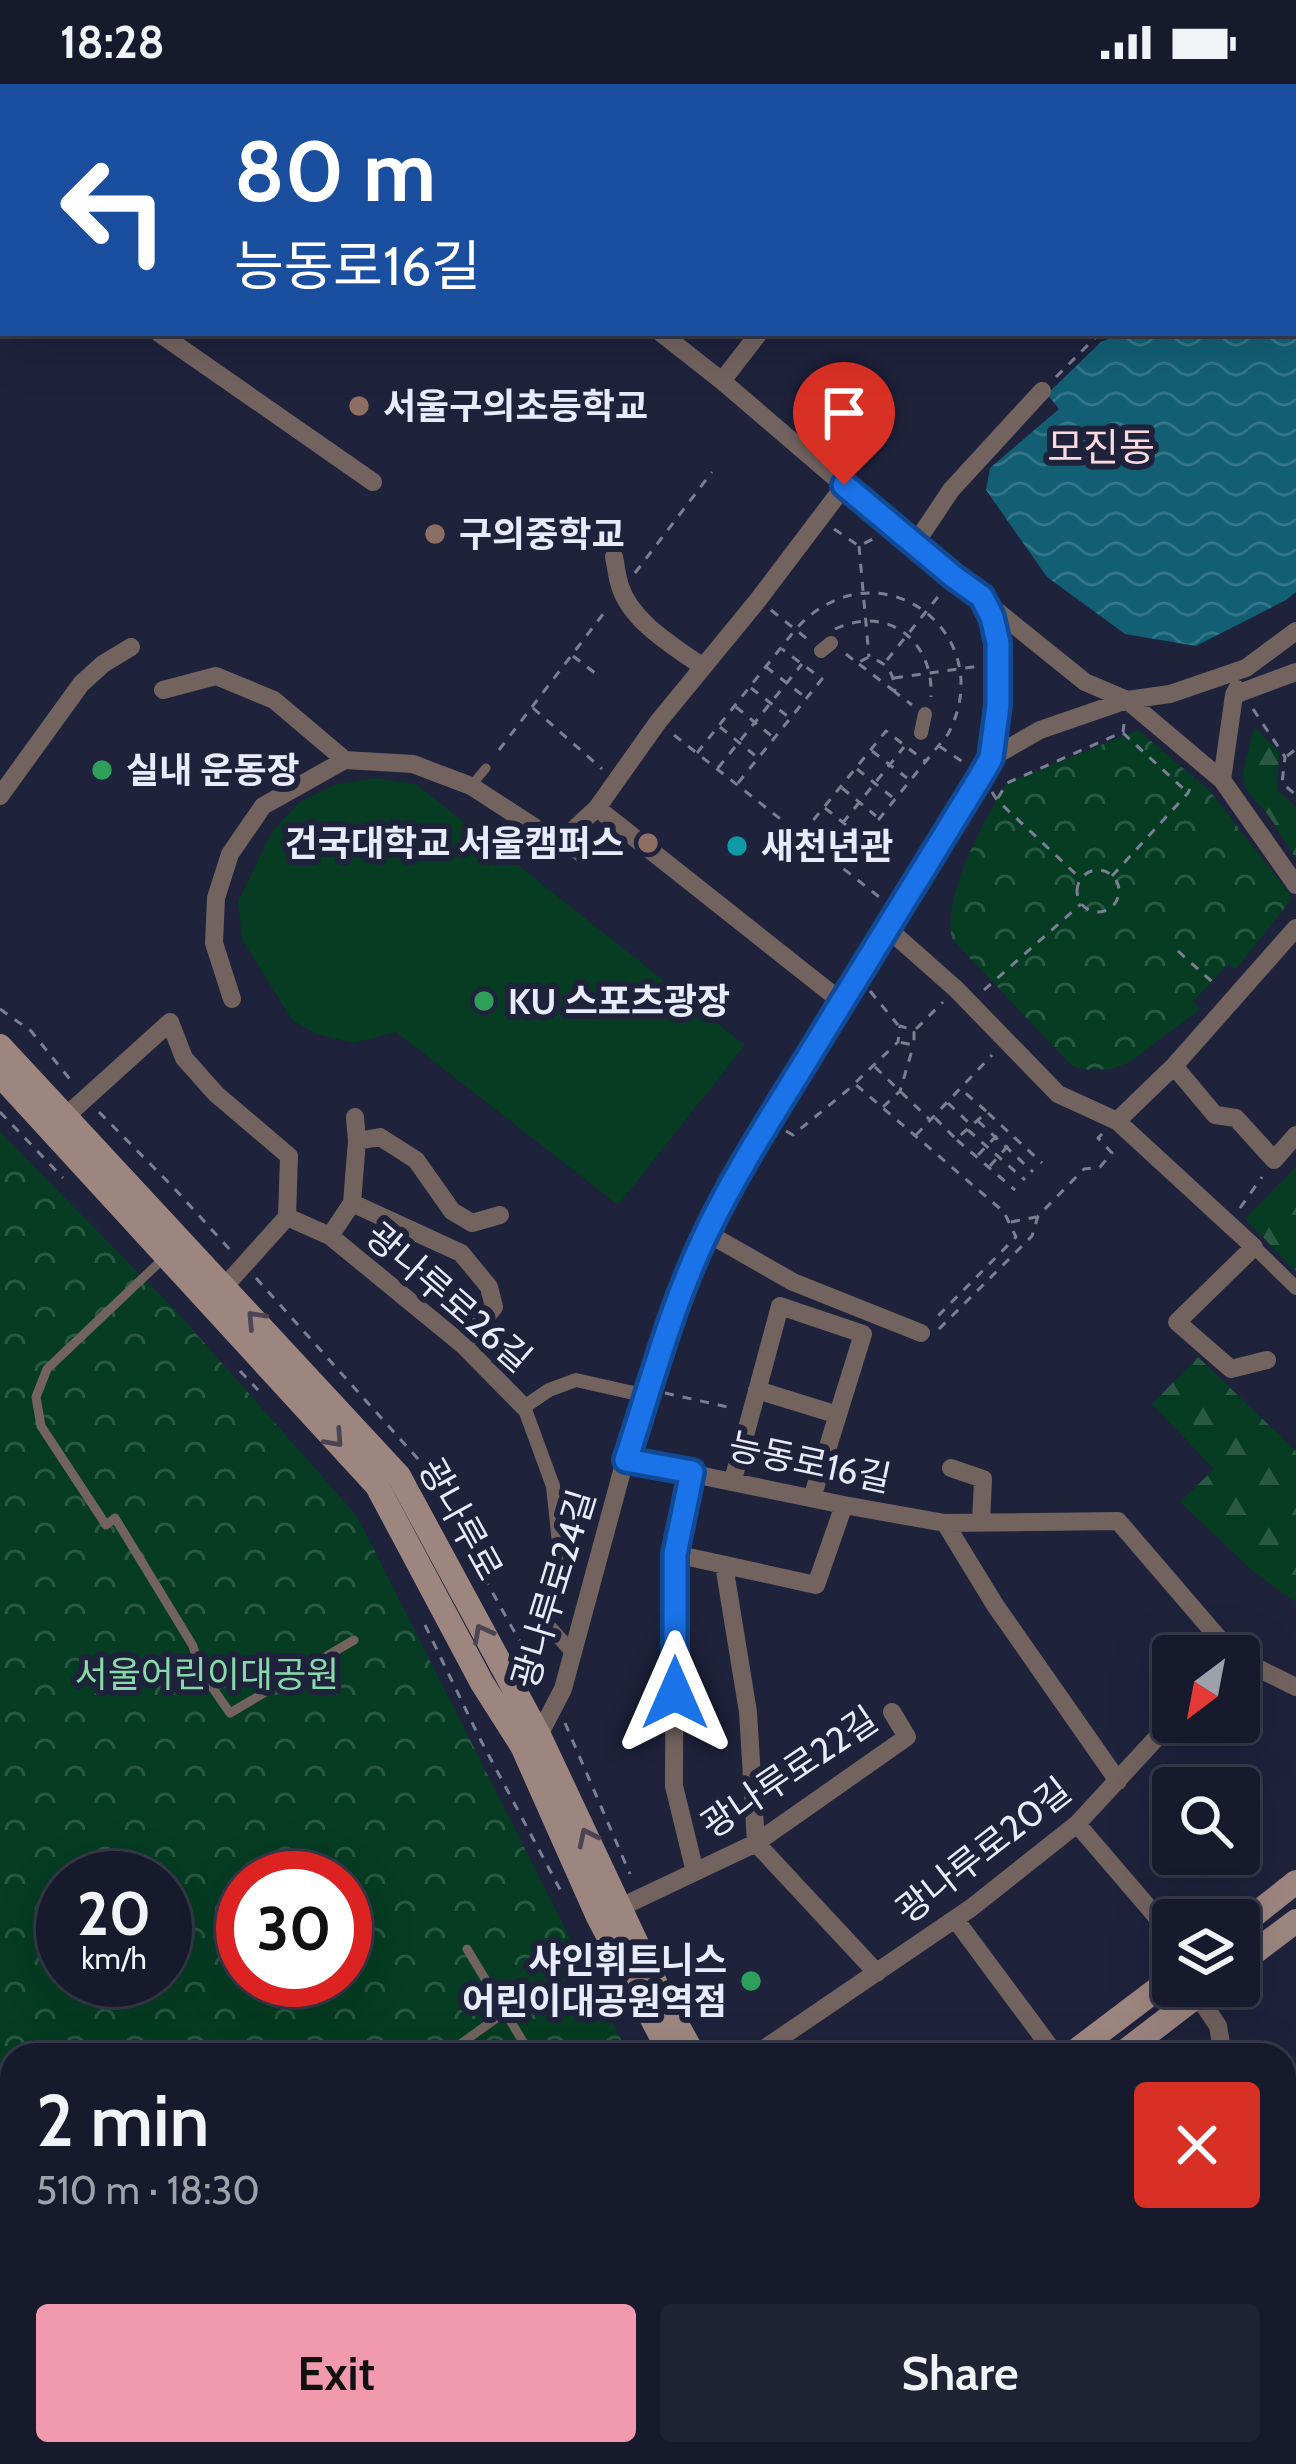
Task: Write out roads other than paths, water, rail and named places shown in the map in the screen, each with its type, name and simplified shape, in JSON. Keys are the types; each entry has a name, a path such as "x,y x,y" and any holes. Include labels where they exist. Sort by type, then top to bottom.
{"main road":[{"name":"광나루로","path":"0,1046 66,1116 377,1486 482,1682 531,1740 598,1917 654,2043"},
{"name":"광나루로","path":"0,1075 174,1248 225,1286 399,1476 687,2043"},
{"path":"1260,1910 1296,1882"},
{"path":"1260,1948 1296,1921"},
{"path":"1086,2043 1152,1994"},
{"path":"1136,2043 1183,2007"}],"street":[{"path":"163,336 374,482"},
{"path":"666,336 1085,682 1126,700 1222,780 1296,885"},
{"path":"722,381 758,336"},
{"path":"915,544 951,490 1042,391"},
{"path":"232,999 214,943 216,898 230,854 262,806 345,760 413,764 471,786 559,843 597,808 658,722 844,485"},
{"path":"614,557 621,591 637,621 704,667"},
{"path":"982,597 998,643 998,705 986,766"},
{"path":"986,766 1040,730 1088,711 1170,694 1246,668 1296,631"},
{"path":"0,796 81,684 131,647"},
{"path":"1222,780 1246,668"},
{"path":"1238,694 1296,672"},
{"path":"163,690 216,676 274,700 345,760"},
{"path":"922,733 925,713"},
{"name":"광나루로24길","path":"531,1740 563,1689 626,1460 706,1233 986,766"},
{"path":"597,808 842,1002"},
{"path":"893,921 1058,1094 1117,1121 1296,1288"},
{"path":"1117,1121 1174,1066 1295,931"},
{"path":"66,1116 170,1022 184,1058 216,1094 289,1156 287,1217 225,1286"},
{"path":"1174,1066 1216,1115 1236,1118 1274,1160 1296,1135"},
{"path":"355,1117 357,1141 380,1137 416,1160 452,1211 472,1223 500,1215"},
{"name":"광나루로26길","path":"330,1236 352,1203 357,1141"},
{"path":"352,1203 461,1253 489,1287 494,1307 463,1346"},
{"name":"광나루로26길","path":"287,1217 330,1236 463,1346 524,1407"},
{"path":"461,1253 472,1223"},
{"path":"706,1233 793,1282 927,1334"},
{"path":"1254,1247 1178,1322 1231,1369 1267,1360"},
{"path":"733,1480 780,1306 863,1334 812,1498"},
{"path":"574,1653 544,1622 559,1543 553,1486 524,1407 575,1380 648,1392"},
{"path":"757,1390 838,1415"},
{"name":"능동로16길","path":"626,1460 946,1523 1118,1521 1216,1635"},
{"path":"951,1468 983,1479 981,1522"},
{"path":"692,1472 675,1554 674,1786 695,1872"},
{"path":"675,1554 816,1586 844,1505"},
{"path":"946,1523 995,1605 1118,1780"},
{"path":"724,1565 748,1712 756,1843 877,1973"},
{"name":"능동로16길","path":"1260,1669 1296,1687"},
{"name":"광나루로22길","path":"621,1907 756,1843 907,1737 892,1712"},
{"name":"광나루로20길","path":"773,2043 955,1919 1078,1824 1152,1743"},
{"path":"1078,1824 1152,1912"},
{"path":"955,1919 1047,2043"},
{"path":"1210,2007 1221,2043"}],"lane":[{"path":"471,786 486,768"},
{"path":"559,843 578,856"},
{"path":"174,1248 47,1370 36,1397 41,1426 106,1525 115,1518 193,1646 200,1670 230,1713 354,1640"},
{"path":"467,1949 524,2043"},
{"path":"462,2043 505,2012"}],"water":[{"path":"1115,336 1296,336 1296,592 1196,646 1125,634 1047,577 986,490 990,468 1059,409 1047,394 1101,342"}],"place":[{"name":"서울구의초등학교","path":"359,406"},
{"name":"구의중학교","path":"435,534"},
{"name":"실내 운동장","path":"102,770"},
{"name":"건국대학교 서울캠퍼스","path":"648,843"},
{"name":"새천년관","path":"737,846"},
{"name":"KU 스포츠광장","path":"484,1001"},
{"name":"샤인휘트니스 어린이대공원역점","path":"751,1981"}],"district":[{"name":"모진동","path":"1101,447"}],"park label":[{"name":"서울어린이대공원","path":"207,1674"}]}
